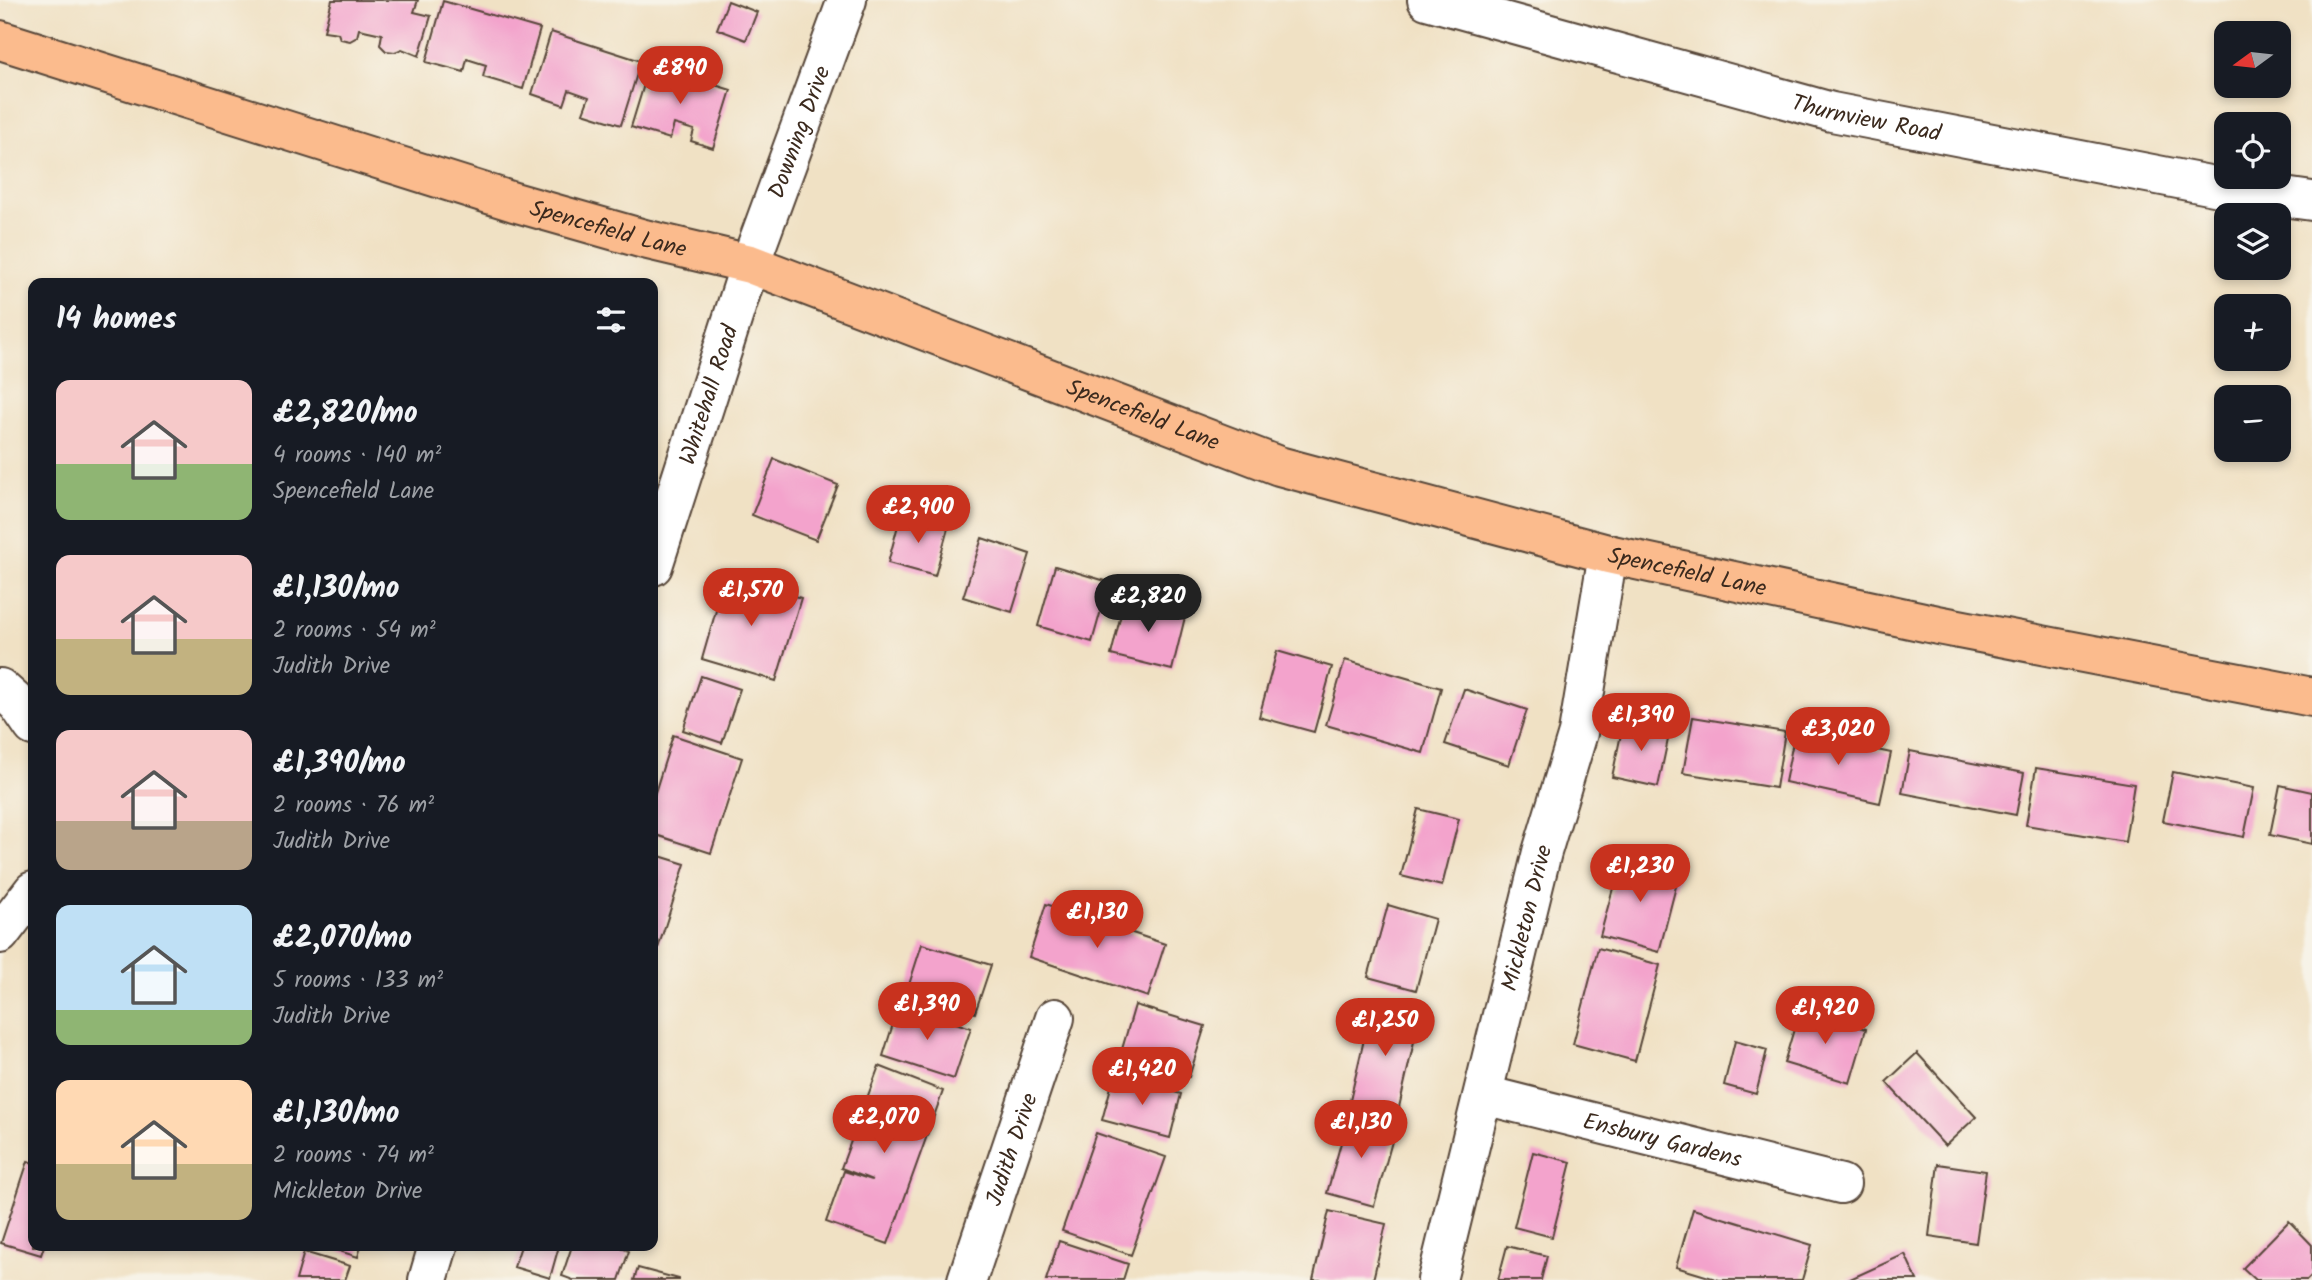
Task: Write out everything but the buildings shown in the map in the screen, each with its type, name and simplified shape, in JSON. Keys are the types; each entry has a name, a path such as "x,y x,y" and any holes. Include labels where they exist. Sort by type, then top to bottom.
{"main road":[{"name":"Spencefield Lane","path":"0,40 514,202 644,239 750,264 1279,466 1608,554 1938,625 2312,698"}],"street":[{"name":"Downing Drive","path":"750,264 847,0"},
{"name":"Thurnview Road","path":"1427,0 1832,112 2240,191 2312,201"},
{"name":"Whitehall Road","path":"658,550 750,264"},
{"name":"Mickleton Drive","path":"1437,1280 1542,852 1578,733 1608,554"},
{"path":"0,688 18,704 28,719"},
{"path":"0,934 28,898"},
{"name":"Judith Drive","path":"967,1280 1055,1018"},
{"name":"Ensbury Gardens","path":"1484,1095 1841,1184"},
{"path":"428,1280 437,1251"}]}
